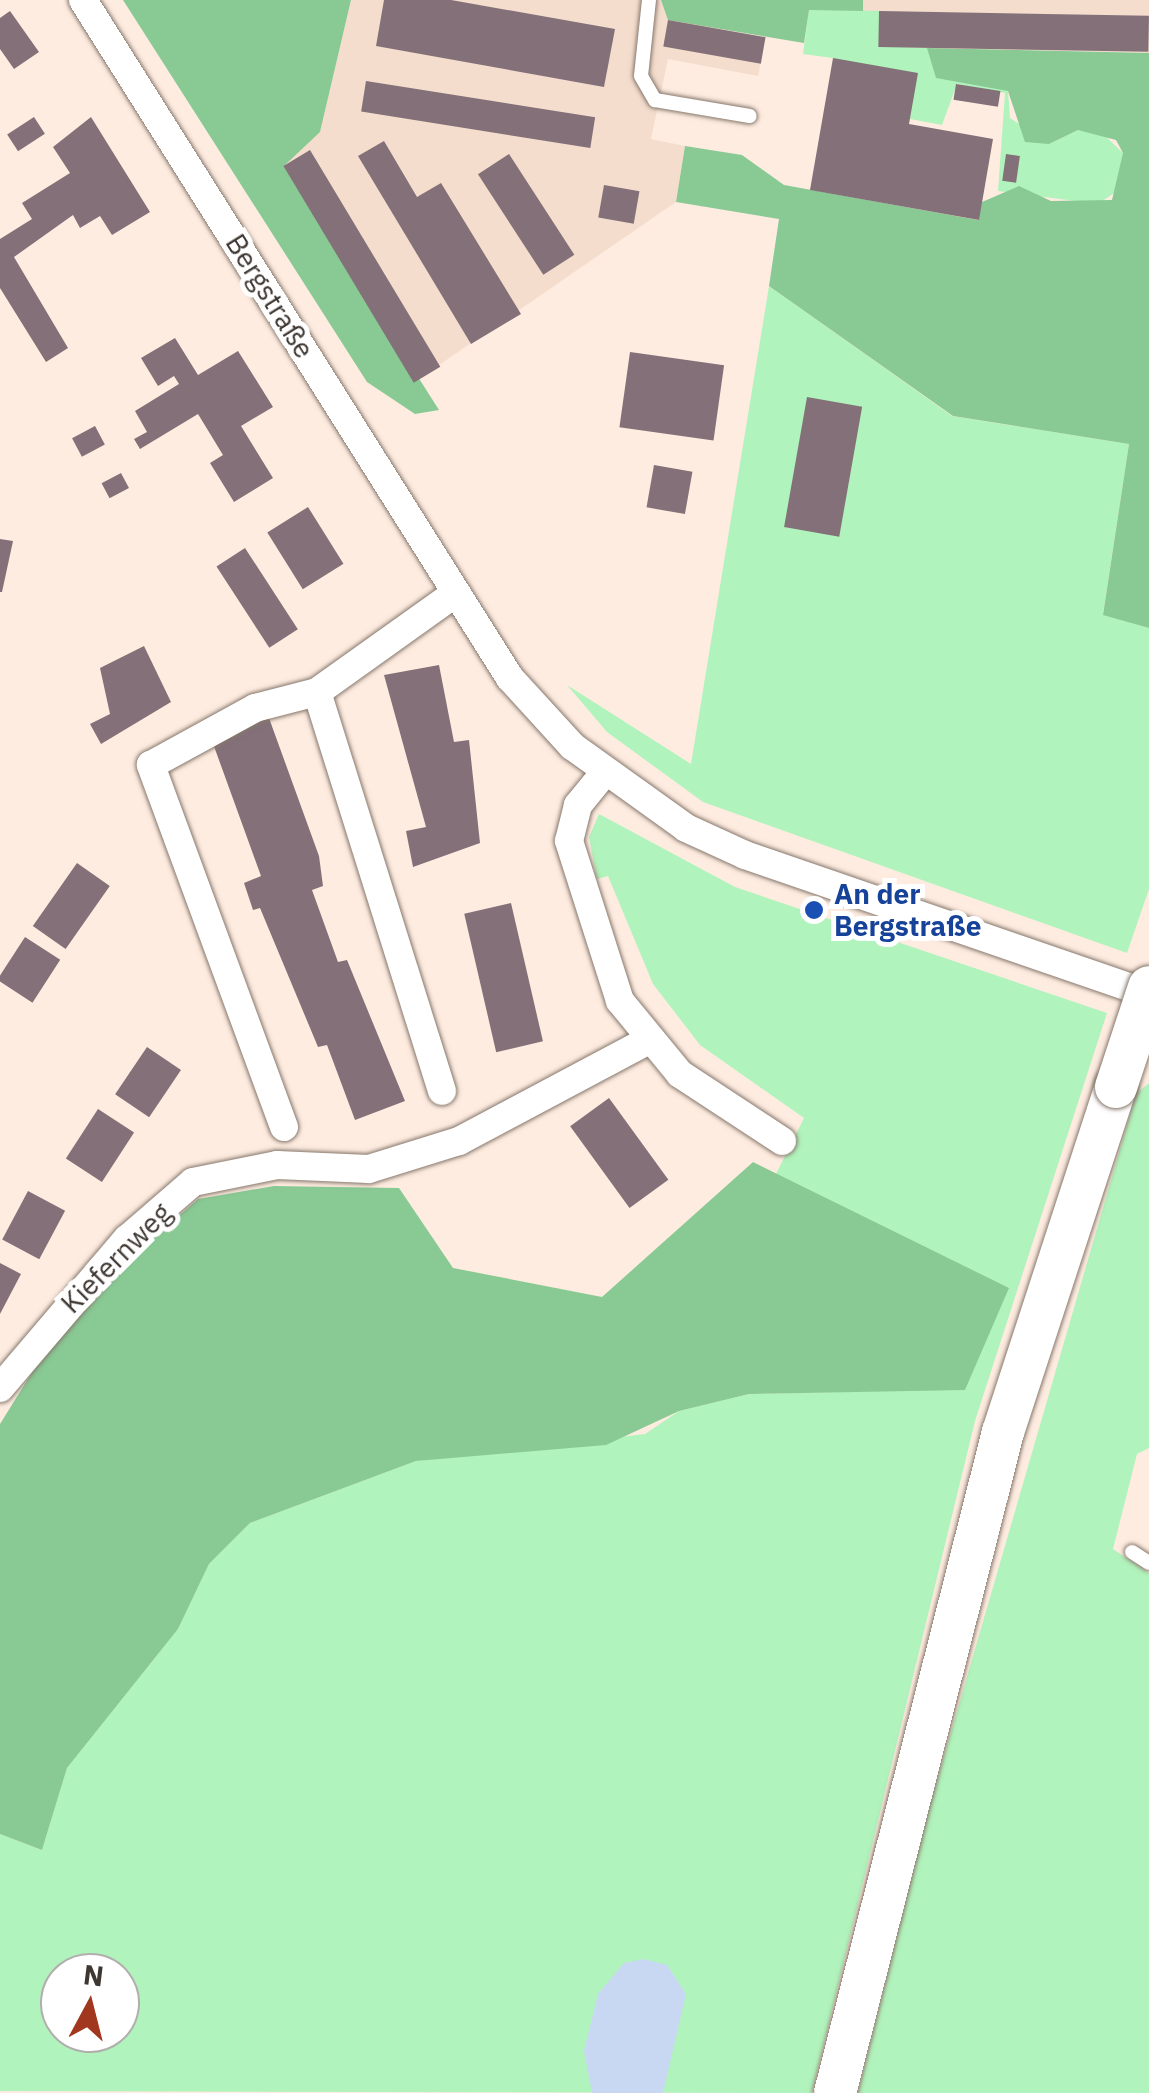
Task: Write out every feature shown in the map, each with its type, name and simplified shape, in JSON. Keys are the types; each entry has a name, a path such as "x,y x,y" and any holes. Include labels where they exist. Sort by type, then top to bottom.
{"main road":[{"path":"835,2093 1003,1432 1149,991"}],"street":[{"name":"Bergstraße","path":"83,0 510,678 605,772 745,855 1149,991"},
{"path":"284,1127 151,765 255,708 318,692 456,593"},
{"path":"318,692 442,1091"},
{"path":"605,772 571,822 572,864 603,964 648,1040 720,1104 782,1142"},
{"name":"Kiefernweg","path":"0,1388 128,1239 193,1182 277,1165 368,1168 458,1141 648,1040"}],"lane":[{"path":"649,0 641,76 655,100 750,116"},
{"path":"1132,1552 1149,1563"}],"shaded area":[{"path":"351,0 661,0 669,20 766,37 758,76 668,59 651,139 685,146 676,202 416,381 284,166 320,132"},
{"path":"863,0 1149,0 1149,53 878,47 879,12 863,11"}],"green space":[{"path":"123,0 351,0 320,132 284,166 439,410 415,414 367,382"},
{"path":"661,0 863,0 863,11 809,10 804,43 668,20"},
{"path":"809,9 879,11 879,46 927,48 1008,91 1010,118 1049,144 1078,130 1100,131 1123,153 1120,189 1098,204 998,191 1005,93 957,84 942,125 910,119 833,58 803,54"},
{"path":"927,48 1149,53 1149,628 1103,615 1129,444 953,416 769,286 779,219 676,202 685,146 742,155 784,185 978,220 982,202 1019,186 1051,201 1112,200 1123,153 1116,140 1078,130 1049,144 1025,142 1008,91 936,78"},
{"path":"769,286 952,416 1129,444 1103,614 1149,628 1149,889 1127,953 703,802 607,732 567,685 691,764"},
{"path":"599,814 735,887 1107,1013 975,1421 812,2093 0,2091 0,1834 42,1850 67,1768 178,1629 209,1564 250,1523 416,1461 645,1434 679,1411 749,1394 965,1389 1008,1288 775,1176 804,1118 700,1045 653,984 608,876 597,879 589,837"},
{"path":"1149,1083 1149,1448 1137,1454 1113,1549 1149,1573 1149,2093 858,2093 933,1794 1136,1094"},
{"path":"753,1162 1009,1288 965,1390 749,1394 679,1411 606,1445 416,1461 250,1523 209,1564 178,1629 67,1768 42,1850 0,1834 0,1424 36,1366 137,1252 198,1199 274,1186 399,1188 453,1268 602,1297"}],"water":[{"path":"644,1959 667,1965 686,1994 663,2093 592,2093 584,2051 598,1994 624,1963"}],"building":[{"path":"384,0 451,0 615,29 604,87 376,46"},
{"path":"10,11 39,52 14,69 0,49 0,18"},
{"path":"879,11 1149,16 1148,52 878,47"},
{"path":"668,20 765,37 761,64 663,47"},
{"path":"833,58 918,73 909,124 993,139 979,220 810,190"},
{"path":"366,81 595,117 590,148 361,112"},
{"path":"956,84 1000,91 998,107 953,100"},
{"path":"34,117 45,134 18,151 7,134"},
{"path":"91,117 150,212 112,235 100,216 80,228 73,215 14,257 68,348 46,362 0,288 0,239 32,219 22,203 70,173 53,147"},
{"path":"384,141 417,197 441,183 521,314 471,344 358,156"},
{"path":"310,150 440,367 414,383 283,166"},
{"path":"509,154 574,255 543,275 478,174"},
{"path":"1006,154 1020,156 1016,183 1002,181"},
{"path":"604,185 639,191 634,224 598,217"},
{"path":"175,338 198,375 238,351 273,407 241,426 273,478 234,502 210,463 223,455 198,414 140,449 134,439 147,432 135,411 179,384 174,376 158,386 141,358"},
{"path":"630,352 724,365 713,440 619,427"},
{"path":"807,397 862,407 839,537 784,527"},
{"path":"95,426 105,445 82,457 72,438"},
{"path":"654,465 692,472 685,514 647,507"},
{"path":"121,473 129,488 110,498 102,483"},
{"path":"308,507 344,564 303,589 267,532"},
{"path":"0,539 13,541 2,592 0,592"},
{"path":"245,548 298,629 269,648 216,567"},
{"path":"144,646 171,702 101,744 90,724 110,714 100,668"},
{"path":"439,665 454,742 469,740 480,843 413,867 406,831 426,827 384,675"},
{"path":"269,718 319,856 323,886 312,890 338,962 347,960 405,1101 355,1120 327,1045 318,1047 260,908 253,910 244,883 261,876 211,738"},
{"path":"77,863 110,886 66,949 33,926"},
{"path":"511,903 543,1041 496,1052 464,914"},
{"path":"25,937 60,960 32,1003 0,982"},
{"path":"147,1047 181,1070 149,1117 115,1094"},
{"path":"609,1098 668,1180 630,1208 570,1126"},
{"path":"98,1109 134,1132 102,1182 66,1158"},
{"path":"28,1191 65,1211 39,1259 2,1240"},
{"path":"0,1263 21,1274 0,1314"}],"place":[{"name":"An der Bergstraße","path":"814,910"}]}
